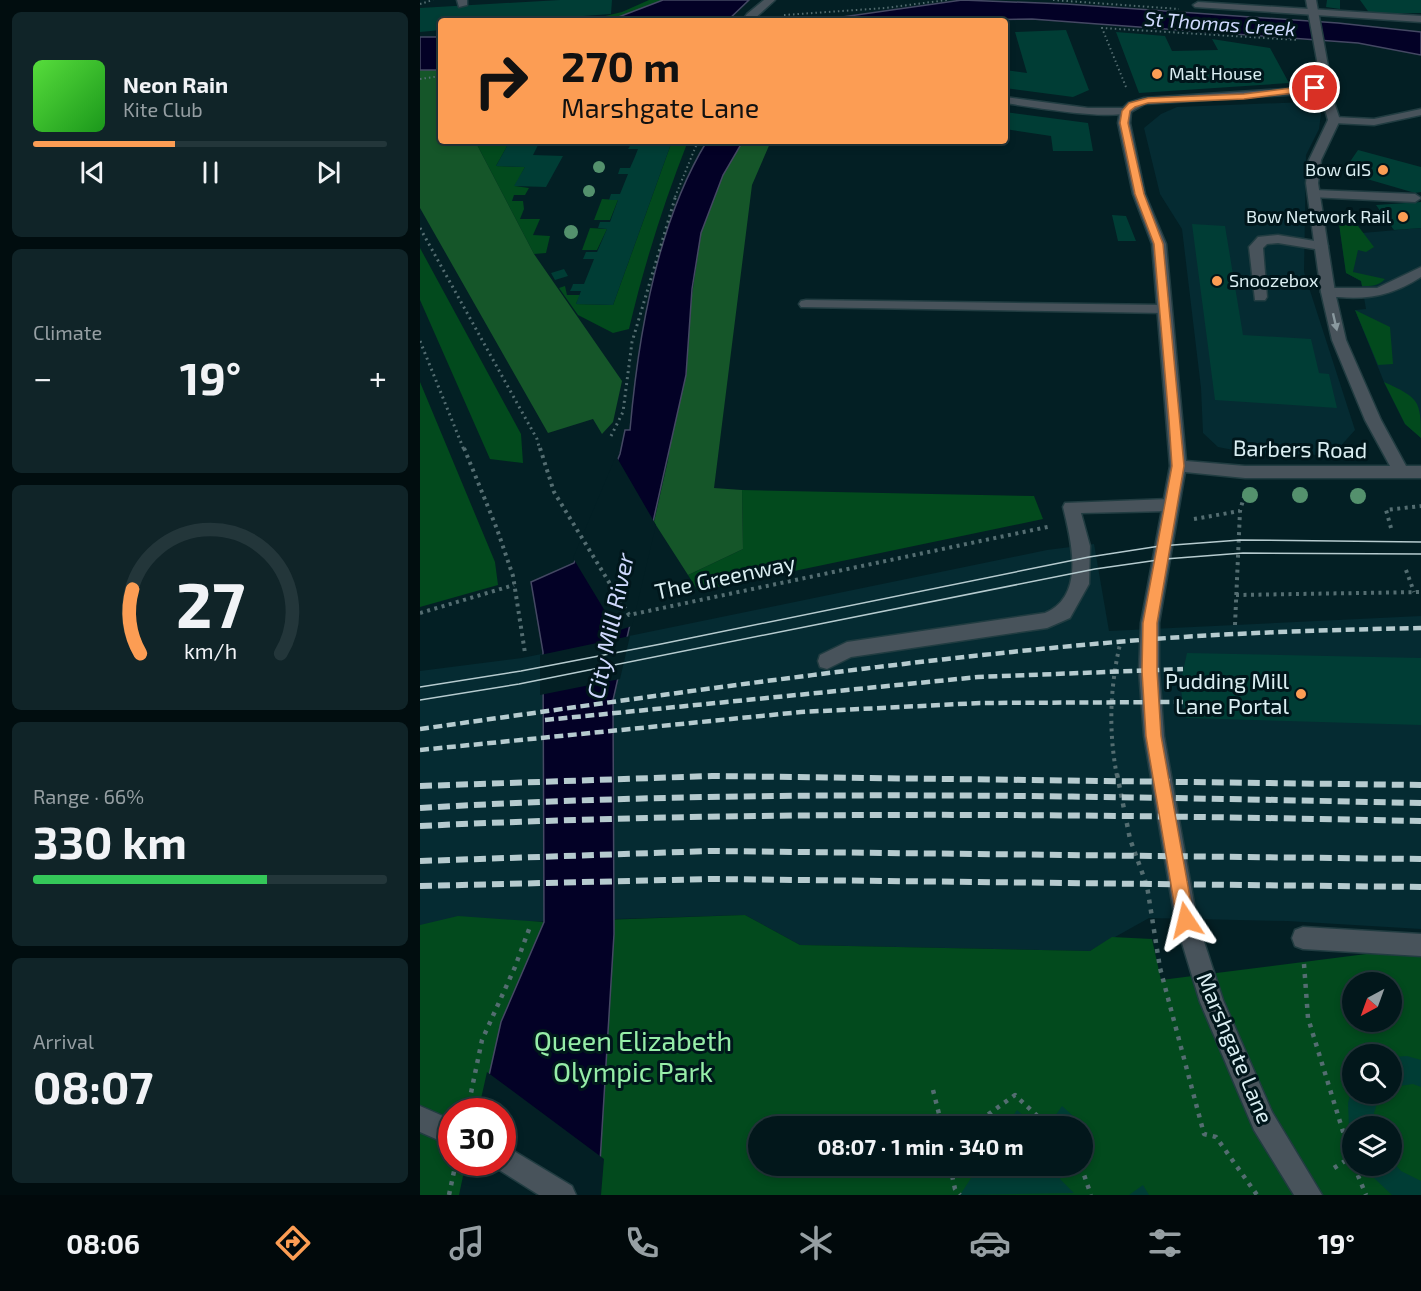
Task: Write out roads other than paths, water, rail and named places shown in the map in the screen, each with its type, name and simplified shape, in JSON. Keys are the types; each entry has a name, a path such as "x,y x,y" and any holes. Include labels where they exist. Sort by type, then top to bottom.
{"street":[{"path":"748,18 770,0"},
{"path":"1351,0 1359,16"},
{"path":"1198,5 1312,10 1359,16 1421,19"},
{"path":"1008,100 1088,111 1126,111 1132,105 1148,100 1244,97 1317,87 1325,77 1312,10"},
{"path":"1317,87 1326,93 1334,120 1315,160 1314,194 1328,292 1339,340 1373,420 1401,472"},
{"name":"Marshgate Lane","path":"1126,111 1124,123 1139,194 1158,244 1178,466 1169,505 1150,623 1149,671 1154,736 1186,920 1212,1002 1263,1121 1309,1195"},
{"path":"1334,120 1374,122 1421,112"},
{"path":"1314,194 1415,198"},
{"path":"1260,297 1256,247 1263,240 1278,239 1321,246"},
{"path":"1328,292 1364,294 1395,288 1421,271"},
{"path":"806,304 1164,309"},
{"name":"Barbers Road","path":"1178,466 1245,472 1421,472"},
{"path":"827,661 847,650 1047,620 1064,613 1080,584 1082,546 1071,507 1169,505"},
{"path":"1303,938 1421,945"},
{"path":"420,1119 438,1127"},
{"path":"516,1166 563,1195"}],"water":[{"path":"663,0 749,0 730,18 616,18"},
{"name":"St Thomas Creek","path":"962,0 1066,4 1338,23 1421,32 1421,55 1358,43 1032,19 835,18"},
{"path":"420,37 438,37 438,70 420,70"},
{"name":"City Mill River","path":"705,144 741,144 723,175 701,233 692,289 686,375 613,700 614,934 598,1195 462,1195 485,1176 516,1176 516,1098 484,1098 501,1022 544,922 543,652 531,582 574,563 620,454 625,430 630,430 645,319 663,243 675,207"}],"tram line":[{"path":"420,687 521,671 1089,557 1160,546 1240,540 1421,542"},
{"path":"420,700 519,684 1095,569 1165,559 1243,553 1421,554"}],"railway":[{"path":"420,729 773,680 1039,649 1201,636 1421,628"},
{"path":"545,720 978,677 1183,669"},
{"path":"420,750 801,712 980,703 1183,702"},
{"path":"420,786 712,776 1421,785"},
{"path":"420,808 670,798 920,795 1421,803"},
{"path":"420,826 670,817 920,815 1421,821"},
{"path":"420,861 711,851 1421,859"},
{"path":"420,886 711,879 1421,887"}],"place":[{"name":"Malt House","path":"1157,74"},
{"name":"Bow GIS","path":"1383,170"},
{"name":"Bow Network Rail","path":"1403,217"},
{"name":"Snoozebox","path":"1217,281"},
{"name":"Pudding Mill Lane Portal","path":"1301,694"}],"park label":[{"name":"Queen Elizabeth Olympic Park","path":"633,1058"}]}
